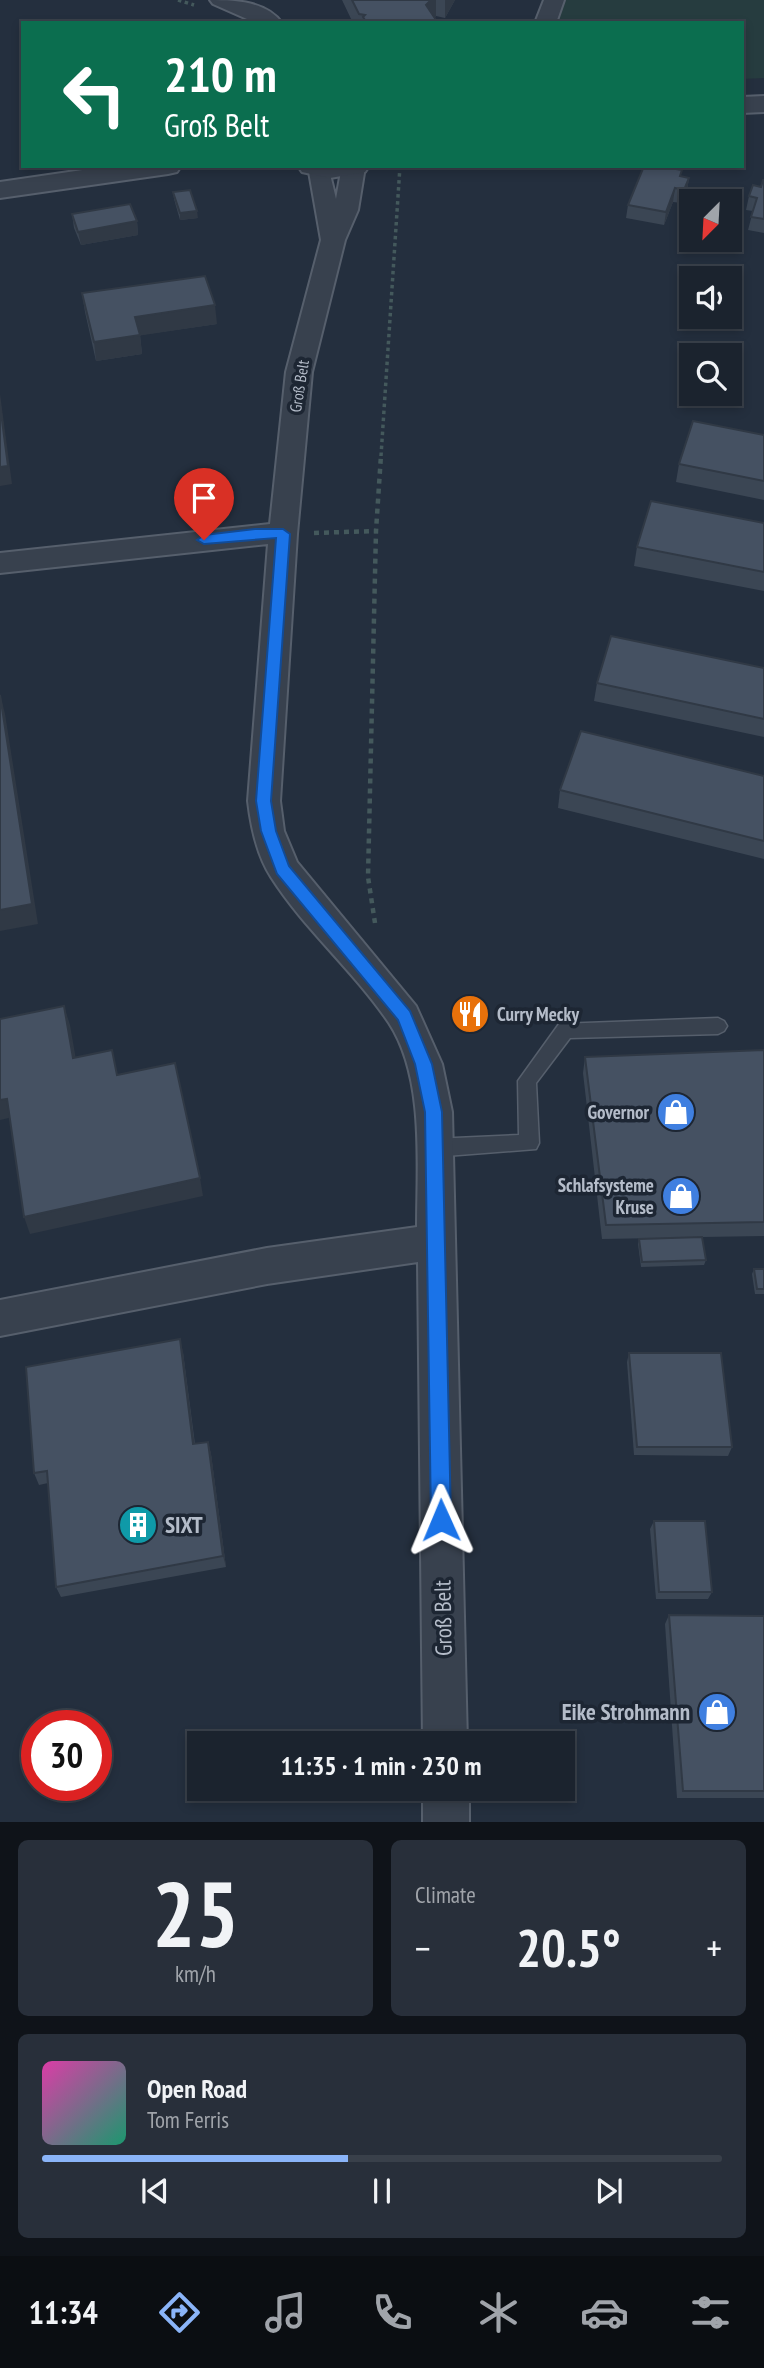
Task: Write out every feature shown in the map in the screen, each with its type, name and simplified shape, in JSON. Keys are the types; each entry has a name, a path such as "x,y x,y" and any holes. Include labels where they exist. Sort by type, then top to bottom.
{"street":[{"path":"220,0 249,10 268,21"},
{"path":"546,21 555,0"},
{"path":"744,105 764,104"},
{"path":"0,190 154,168"},
{"name":"Groß Belt","path":"315,168 333,240"},
{"name":"Groß Belt","path":"355,168 346,210 333,240 299,372 283,534 264,801 268,831 282,869 404,1016 424,1064 433,1112 445,1731"},
{"path":"0,563 255,534 283,534"},
{"path":"0,1318 267,1266 437,1242"},
{"path":"446,1801 446,1822"}],"lane":[{"path":"433,1148 529,1143 527,1081 565,1030 718,1026"}],"path":[{"path":"376,925 368,877 376,531 400,168"},
{"path":"283,534 376,531"}],"green space":[{"path":"566,0 764,0 764,78 744,79 744,21 557,21"}],"building":[{"path":"352,0 431,0 426,5 436,20 366,21 363,17 365,15 359,14"},
{"path":"643,168 682,170 680,176 689,178 684,189 675,188 666,212 628,205"},
{"path":"763,180 764,219 751,217 757,198 749,196 753,185 761,187"},
{"path":"190,190 197,211 180,213 173,192"},
{"path":"130,204 137,221 78,232 72,214"},
{"path":"205,276 215,305 135,317 140,335 94,342 82,293"},
{"path":"0,405 8,466 0,467"},
{"path":"693,421 764,435 764,481 679,464"},
{"path":"651,501 764,523 764,572 637,547"},
{"path":"611,636 764,668 764,719 597,683"},
{"path":"0,695 32,904 0,910"},
{"path":"581,731 764,776 764,841 560,790"},
{"path":"64,1006 73,1058 112,1050 117,1075 175,1063 200,1178 24,1217 7,1099 0,1100 0,1019"},
{"path":"764,1050 764,1222 606,1225 585,1057"},
{"path":"702,1237 706,1260 642,1262 639,1239"},
{"path":"754,1269 764,1269 764,1289 757,1289"},
{"path":"180,1339 193,1444 208,1442 223,1556 56,1587 47,1471 34,1473 26,1367"},
{"path":"629,1353 721,1353 732,1447 637,1447"},
{"path":"654,1521 705,1521 712,1592 659,1592"},
{"name":"Eike Strohmann","path":"669,1615 764,1616 764,1791 683,1791"}],"place":[{"name":"Curry Mecky","path":"470,1014"},
{"name":"Governor","path":"676,1112"},
{"name":"Schlafsysteme Kruse","path":"681,1196"},
{"name":"SIXT","path":"138,1525"},
{"name":"Eike Strohmann","path":"717,1712"}],"route":[{"path":"204,540 255,534 283,534 264,801 268,831 282,869 404,1016 424,1064 433,1112 441,1520"}]}
